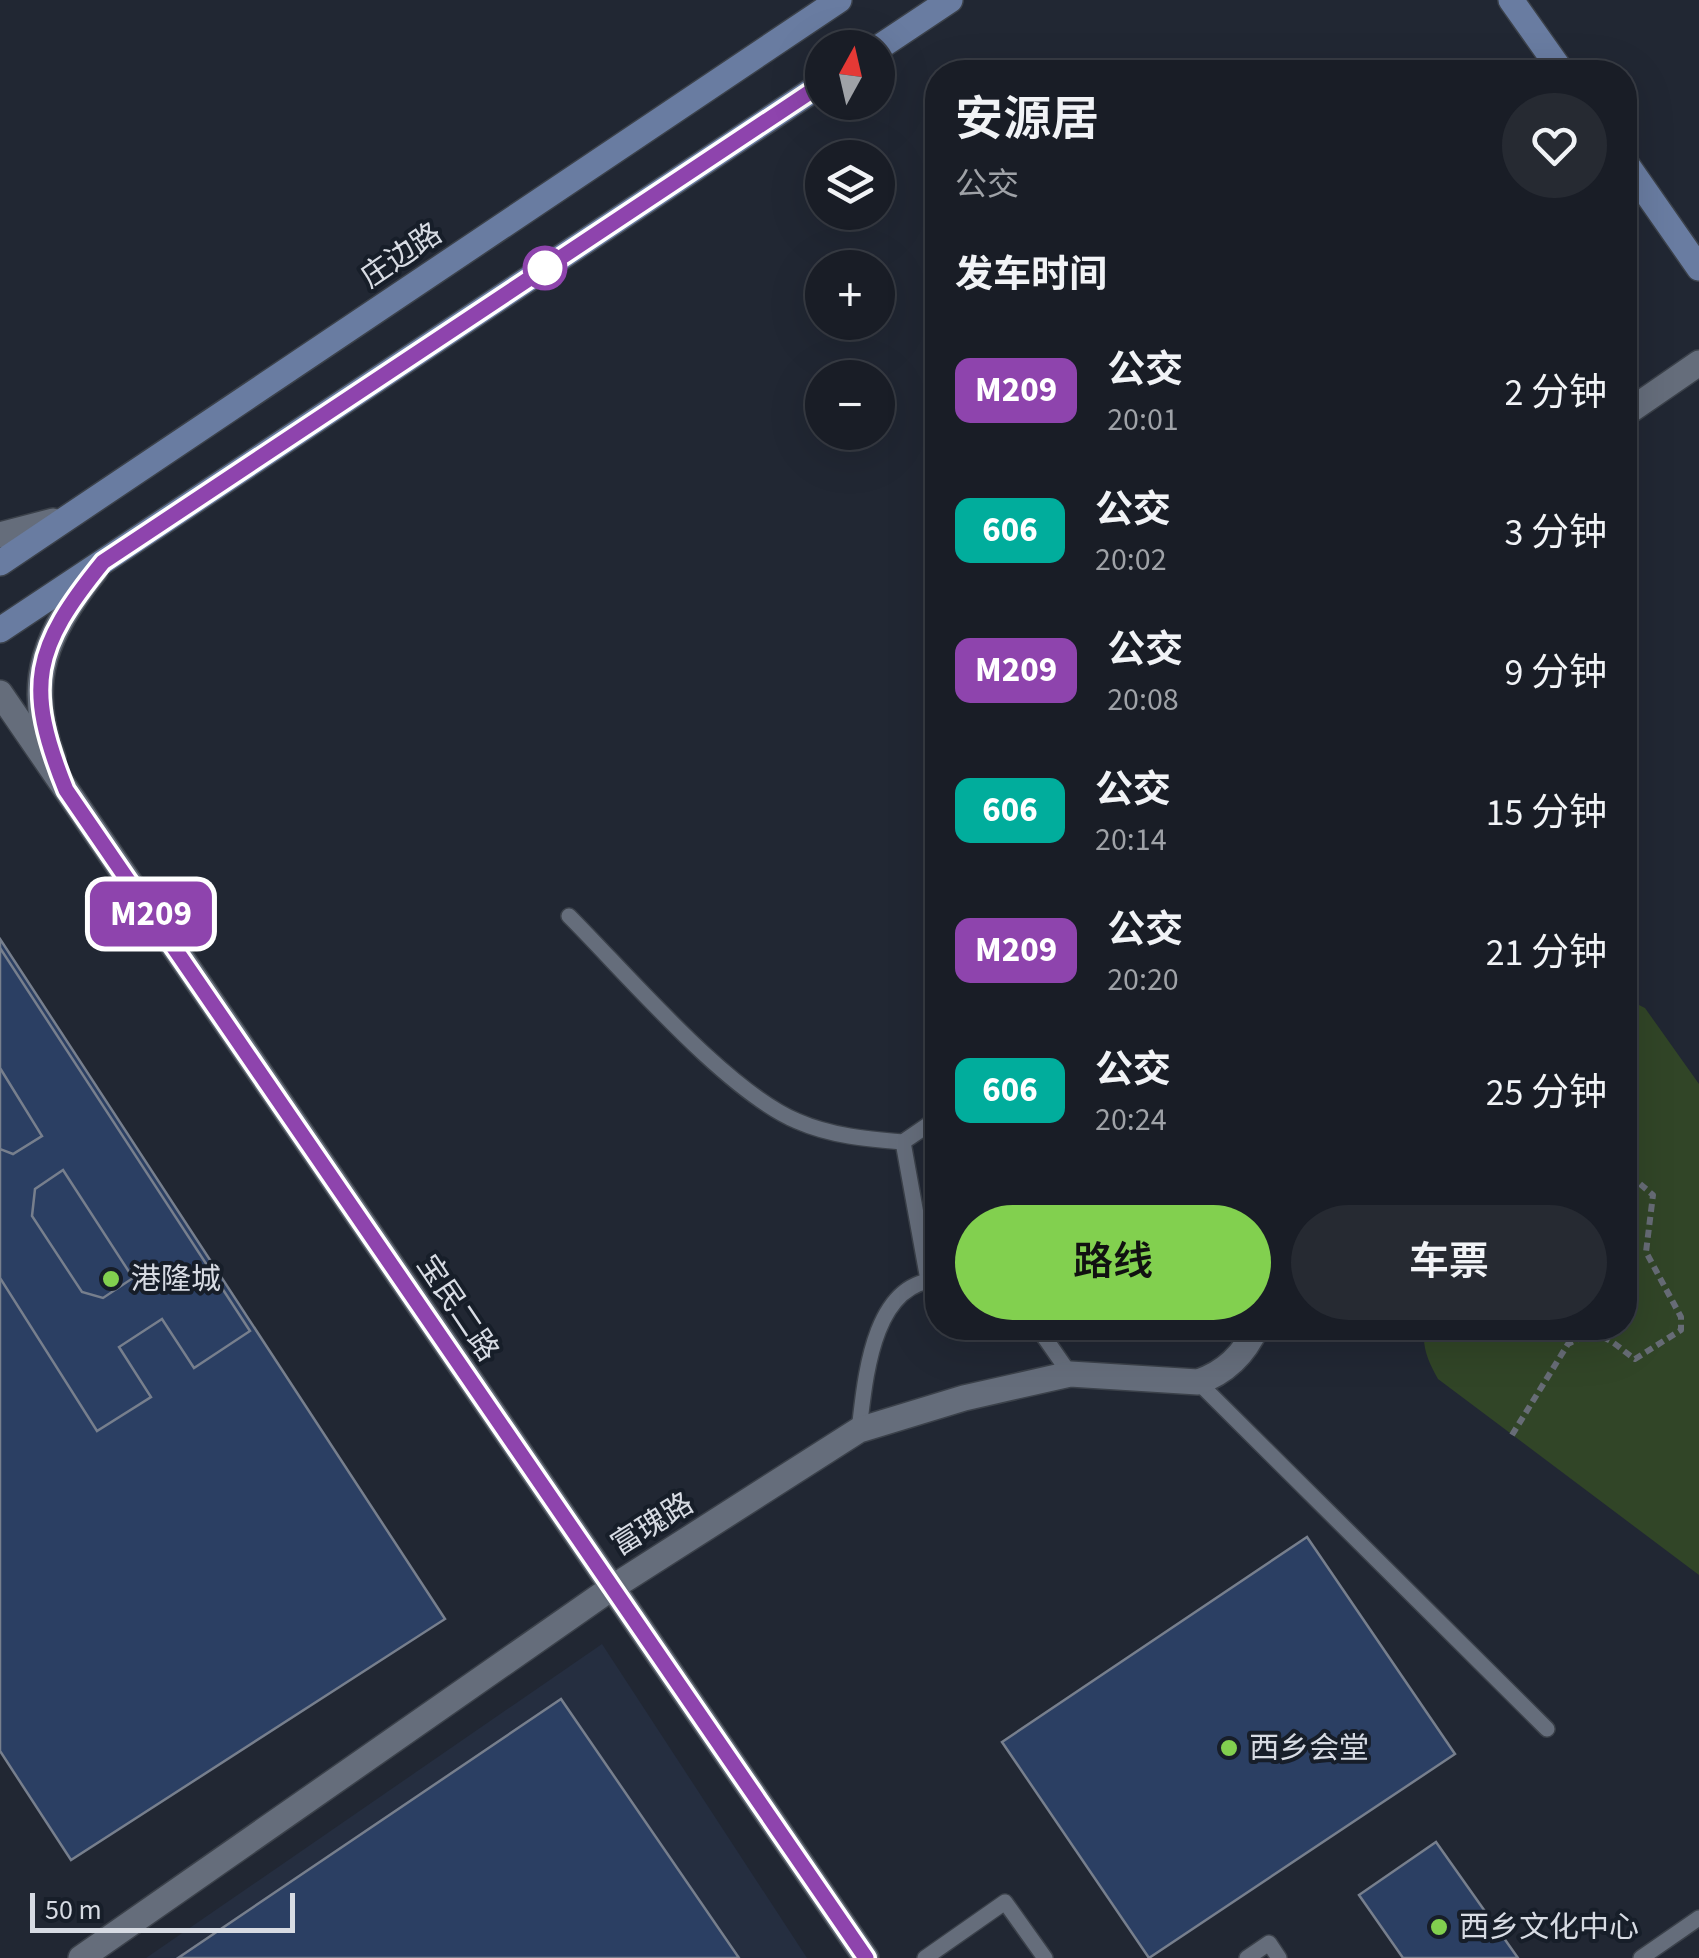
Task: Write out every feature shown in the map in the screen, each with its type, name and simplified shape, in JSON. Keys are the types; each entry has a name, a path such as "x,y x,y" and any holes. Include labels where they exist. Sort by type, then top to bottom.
{"main road":[{"name":"庄边路","path":"0,564 839,0"},
{"path":"895,37 950,0"},
{"path":"1511,0 1554,60"},
{"path":"0,630 805,95"},
{"path":"1637,179 1699,268"}],"street":[{"path":"1637,406 1699,364"},
{"path":"0,535 27,531 77,512"},
{"path":"66,790 46,740 38,694 46,648 67,606 103,562"},
{"name":"宝民二路","path":"0,693 866,1958"},
{"path":"1198,1382 1226,1366 1250,1340"},
{"name":"富瑰路","path":"81,1958 610,1589 859,1430 964,1398 1070,1374 1198,1382"}],"lane":[{"path":"569,916 724,1071 796,1121 850,1137 903,1142 925,1127"},
{"path":"903,1142 925,1243"},
{"path":"859,1430 869,1354 884,1317 906,1294 925,1284"},
{"path":"1046,1340 1070,1374"},
{"path":"1198,1382 1547,1729"},
{"path":"925,1958 1006,1902 1046,1958"},
{"path":"1641,1958 1699,1918"},
{"path":"1247,1958 1269,1943 1279,1958"}],"path":[{"path":"1616,1340 1635,1359 1681,1330 1681,1317 1646,1252 1652,1195 1637,1182"},
{"path":"1512,1434 1568,1344 1575,1340"}],"shaded area":[{"path":"602,1644 807,1958 146,1958"}],"green space":[{"path":"1637,1004 1645,1008 1699,1084 1699,1575 1438,1379 1424,1341 1637,1340"}],"building":[{"name":"港隆城","path":"0,939 445,1619 71,1860 0,1751"},
{"path":"0,948 250,1331 194,1368 162,1319 119,1347 151,1397 97,1431 0,1278 0,1149 13,1154 42,1136 0,1068","holes":["63,1170 133,1278 103,1298 82,1292 32,1216 35,1189"]},
{"name":"西乡会堂","path":"1307,1537 1455,1754 1149,1958 1002,1742"},
{"path":"561,1699 739,1958 178,1958"},
{"name":"西乡文化中心","path":"1436,1842 1518,1958 1403,1958 1359,1895"}],"bus line":[{"name":"M209","path":"805,95 103,562 67,606 46,648 38,694 46,740 66,790 866,1958"}],"place":[{"name":"港隆城","path":"111,1279"},
{"name":"西乡会堂","path":"1229,1748"},
{"name":"西乡文化中心","path":"1439,1927"}]}
